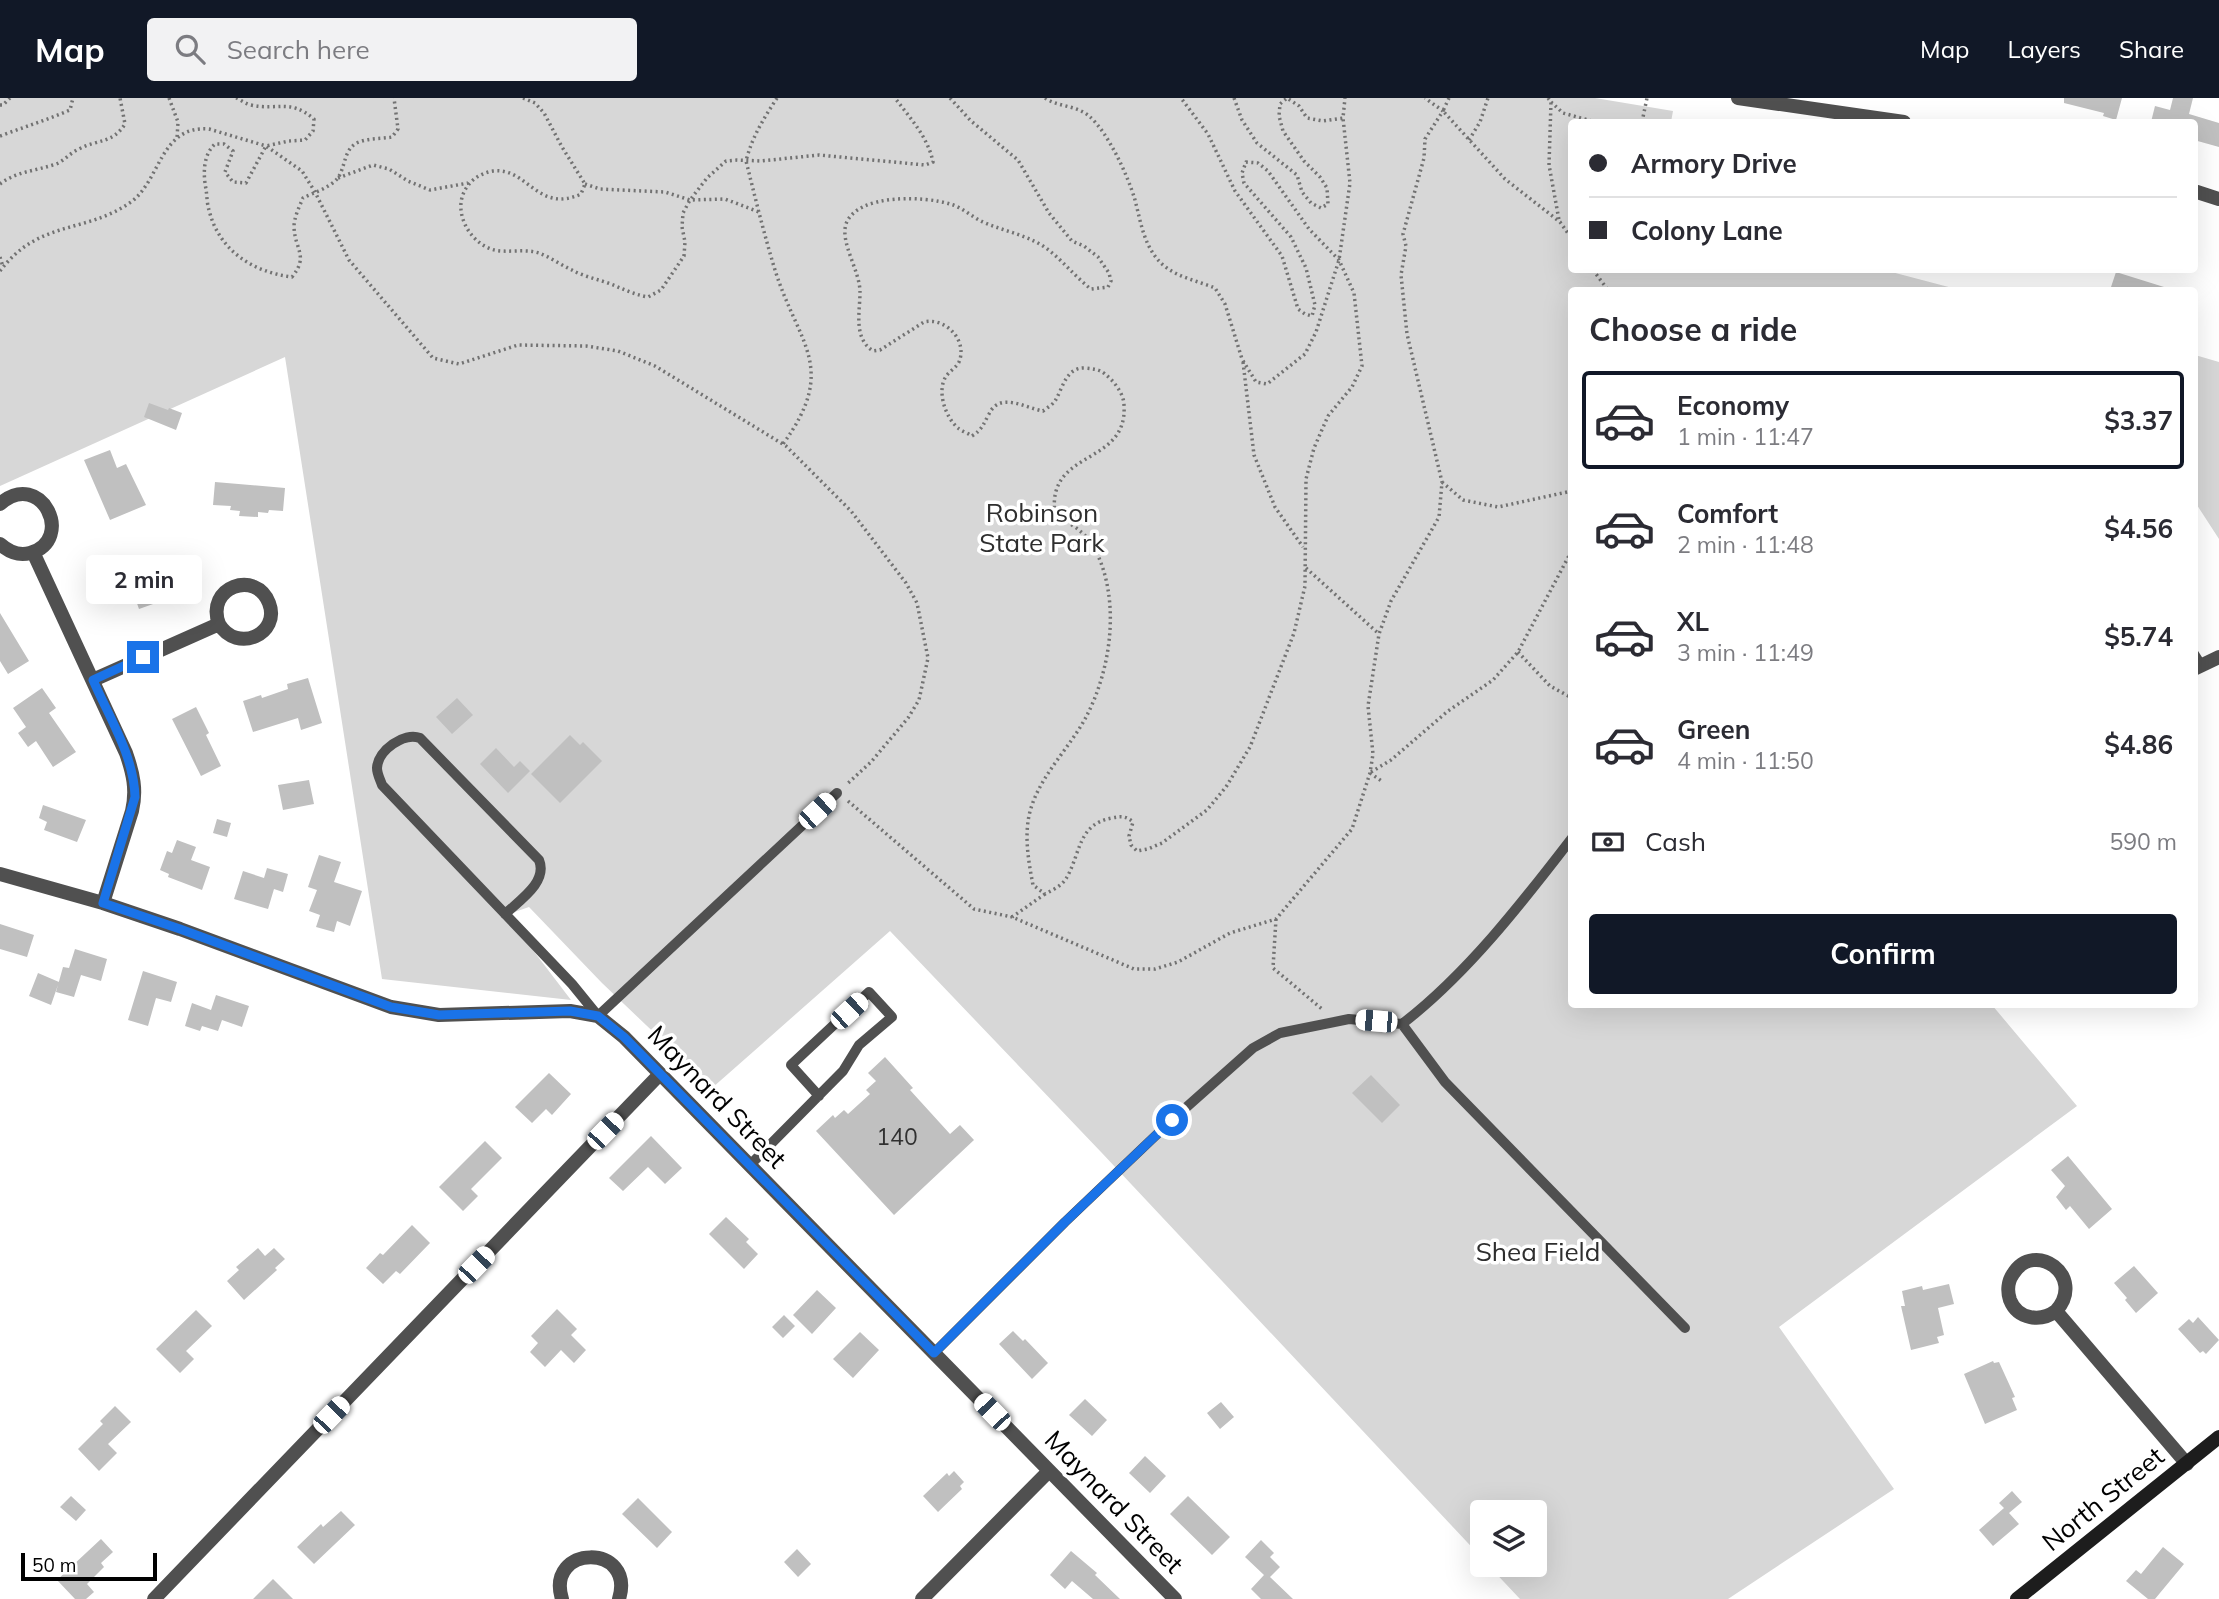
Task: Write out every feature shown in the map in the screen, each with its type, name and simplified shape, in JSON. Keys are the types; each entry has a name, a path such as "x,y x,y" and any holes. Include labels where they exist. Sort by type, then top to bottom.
{"main road":[{"name":"North Street","path":"2017,1599 2219,1437"}],"street":[{"path":"1738,98 1883,119"},
{"path":"2198,192 2219,199"},
{"path":"0,504 11,496 23,494 35,497 49,510 52,522 44,545 33,552 15,553 0,544"},
{"path":"33,552 126,753 135,782 135,797 103,903"},
{"path":"93,680 219,624"},
{"path":"2198,663 2219,657"},
{"path":"0,874 103,903 180,929 391,1007 439,1015 570,1011 598,1016"},
{"name":"Maynard Street","path":"598,1016 617,1030 1175,1599"},
{"path":"153,1599 660,1074"},
{"path":"2029,1261 2041,1261 2052,1264 2061,1273 2066,1283 2066,1295 2056,1311 2045,1317 2033,1318 2017,1310 2010,1299 2008,1287 2011,1276 2019,1266 2029,1261"},
{"path":"2056,1311 2187,1464"},
{"path":"922,1599 1049,1471"},
{"path":"562,1599 559,1588 564,1572 575,1561 591,1556 607,1561 618,1573 622,1588 620,1599"}],"lane":[{"path":"505,914 539,881 542,867 539,860 420,738 405,736 381,756 377,765 382,785 505,914 572,984 598,1016 837,793"},
{"path":"934,1353 1065,1222 1172,1120 1253,1048 1280,1033 1349,1019 1402,1024 1431,1002 1522,903 1568,843"},
{"path":"750,1165 819,1096 843,1071 859,1045 892,1017 869,992 791,1065 819,1096"},
{"path":"1402,1024 1445,1082 1685,1328"}],"path":[{"path":"0,105 10,98"},
{"path":"0,136 18,128 51,120 70,110 73,98"},
{"path":"0,184 11,176 58,163 82,147 109,140 119,133 125,124 120,98"},
{"path":"169,98 178,122 177,138"},
{"path":"236,98 252,105 297,106 314,119 313,131 305,140 266,146 246,183 233,182 225,172 233,150 224,144 215,144 208,150 204,176 209,211 218,232 232,251 249,265 277,275 292,277 300,267 300,251 294,225 303,198 338,178 373,165 389,169 430,190 469,183 483,174 495,171 521,179 542,196 569,199 581,194 584,184"},
{"path":"338,178 346,156 358,142 392,137 398,129 394,98"},
{"path":"523,98 535,103 544,113 584,184 600,189 665,192 690,200 724,200 759,212"},
{"path":"777,98 749,148 746,161 780,286 807,345 811,360 809,393 798,424 783,444"},
{"path":"469,183 459,204 461,218 479,241 491,249 525,250 542,254 575,272 648,298 661,290 684,256 685,242 681,227 683,213 690,200 707,178 726,161 761,162 819,155 925,165 933,162 925,138 895,98"},
{"path":"950,98 971,121 1018,160 1049,213 1072,241 1098,257 1111,281 1108,287 1091,289 1043,247 1025,237 987,224 953,204 926,200 891,200 867,204 856,211 847,222 845,232 860,287 858,325 861,337 873,351 880,350 924,321 942,323 954,332 961,349 959,363 945,378 942,391 944,409 958,428 972,436 981,430 992,407 1002,402 1020,403 1043,411 1054,403 1069,374 1080,368 1099,369 1114,380 1125,403 1123,424 1109,444 1072,467 1058,482 1053,501 1055,514 1078,529 1091,543 1110,599 1101,685 1085,719 1044,781 1031,806 1027,833 1033,885 1045,894"},
{"path":"1045,98 1053,104 1072,107 1089,116 1104,136 1126,172 1142,229 1151,250 1162,264 1176,275 1216,288 1225,304 1242,359 1254,456 1275,507 1304,549"},
{"path":"1012,916 1057,888 1067,878 1084,836 1091,826 1101,820 1128,817 1133,822 1129,836 1130,845 1137,851 1148,849 1180,831 1207,810 1239,767 1250,747 1294,634 1305,586 1306,479 1314,448 1328,416 1352,387 1363,366 1354,293 1339,260 1309,229 1268,171 1258,163 1246,162 1242,173 1244,183 1291,237 1306,268 1315,305 1312,316 1298,309 1282,256 1235,191 1208,135 1181,98"},
{"path":"1234,98 1242,120 1257,143 1297,175 1302,192 1311,203 1321,208 1328,204 1327,188 1283,131 1279,116 1280,104 1287,98 1299,106 1307,118 1323,121 1343,118"},
{"path":"1242,359 1256,382 1267,384 1305,354 1316,332 1339,260 1350,183 1343,118 1345,98"},
{"path":"1425,98 1443,111 1505,179 1560,222 1568,233"},
{"path":"1,269 41,236 108,215 136,198 177,138 200,129 209,129 266,146 302,171 349,260 433,358 459,364 518,345 586,346 618,351 655,366 783,444 851,511 906,583 917,603 928,657 919,700 908,718 871,762 837,793 974,909 1012,916 1134,969 1155,969 1178,962 1230,933 1276,919 1352,830 1370,773 1373,754 1368,706 1379,634 1391,601 1439,517 1442,481 1407,334 1401,275 1406,246 1403,234 1424,158 1426,139 1449,98"},
{"path":"1469,140 1480,122 1488,98"},
{"path":"1643,119 1647,98"},
{"path":"1549,100 1549,165 1560,222"},
{"path":"1549,100 1563,113 1584,119"},
{"path":"0,257 1,269"},
{"path":"1442,481 1463,500 1498,507 1568,492"},
{"path":"1370,773 1391,760 1448,710 1493,680 1518,652 1568,558"},
{"path":"1306,568 1379,634"},
{"path":"1518,652 1550,686 1568,696"},
{"path":"1370,773 1383,782"},
{"path":"1276,919 1273,968 1337,1022"}],"green space":[{"name":"Robinson State Park","path":"0,98 1595,98 1673,111 1672,119 1568,119 1568,273 1895,273 1949,287 1568,287 1568,1008 1995,1008 2077,1106 1779,1327 1894,1489 1728,1599 1520,1599 1499,1577 1547,1577 1547,1500 1470,1500 1470,1545 890,931 712,1088 602,983 529,907 506,915 571,1000 382,979 285,357 0,486"},
{"path":"2198,356 2219,362 2219,539 2198,507"}],"building":[{"path":"2064,98 2122,98 2116,119 2103,116 2104,113 2064,103"},
{"path":"2173,98 2193,98 2189,114 2219,123 2219,147 2198,141 2198,119 2152,119 2155,106 2170,110"},
{"path":"2116,273 2119,273 2164,287 2111,287"},
{"path":"149,403 182,413 176,430 144,417"},
{"path":"110,450 117,468 126,464 146,505 110,520 84,460"},
{"path":"215,482 285,488 283,511 258,512 258,517 239,516 240,511 230,510 231,506 213,505"},
{"path":"119,557 130,590 117,595 111,580 101,584 94,566"},
{"path":"158,566 170,598 139,609 128,578"},
{"path":"0,613 29,661 8,674 0,661"},
{"path":"308,678 322,723 301,730 298,718 253,732 243,701 288,689 287,684"},
{"path":"42,688 56,708 49,713 76,752 53,767 36,741 28,747 18,733 26,727 13,708"},
{"path":"457,698 473,715 452,734 436,717"},
{"path":"196,707 221,766 201,776 172,719"},
{"path":"570,735 580,745 583,742 602,761 560,803 531,774"},
{"path":"496,748 514,767 520,761 530,771 508,793 480,764"},
{"path":"309,780 314,804 283,810 278,785"},
{"path":"43,805 86,820 77,842 44,830 47,822 39,818"},
{"path":"217,819 231,823 227,837 213,833"},
{"path":"177,840 196,847 191,860 210,867 202,890 168,877 169,874 160,870 167,851 172,853"},
{"path":"319,855 341,862 334,882 362,891 350,926 337,921 334,932 316,927 320,915 309,911 317,890 308,887"},
{"path":"267,868 288,874 283,892 274,889 268,909 234,899 243,871 264,878"},
{"path":"0,924 34,935 27,957 0,949"},
{"path":"75,949 107,959 101,981 81,975 74,997 56,992 63,967 69,968"},
{"path":"143,971 177,982 171,1002 156,998 148,1026 128,1020"},
{"path":"38,973 59,982 51,1005 29,996"},
{"path":"216,995 249,1006 242,1027 222,1020 218,1031 202,1026 200,1031 185,1026 192,1003 211,1010"},
{"path":"885,1057 913,1088 910,1090 950,1134 960,1125 974,1140 894,1215 816,1131 833,1115 835,1118 844,1110 848,1114 870,1094 866,1090 876,1081 868,1073"},
{"path":"549,1073 571,1094 552,1115 546,1109 532,1123 515,1107"},
{"path":"1371,1075 1400,1105 1382,1123 1352,1093"},
{"path":"651,1136 682,1168 665,1184 648,1167 623,1191 609,1178"},
{"path":"485,1141 502,1158 471,1189 478,1196 463,1211 439,1187"},
{"path":"2068,1156 2112,1209 2089,1229 2070,1206 2066,1210 2056,1197 2065,1186 2051,1170"},
{"path":"726,1217 749,1239 746,1242 758,1254 744,1269 709,1234"},
{"path":"412,1225 430,1243 400,1274 396,1271 383,1284 366,1268 380,1253 383,1255"},
{"path":"258,1248 265,1256 274,1248 285,1259 275,1268 277,1270 244,1300 227,1281 239,1270 236,1267"},
{"path":"2134,1266 2158,1293 2136,1313 2114,1283"},
{"path":"1949,1284 1954,1304 1938,1308 1944,1335 1937,1337 1939,1343 1911,1350 1901,1306 1905,1306 1902,1291 1922,1286 1923,1290"},
{"path":"817,1290 836,1308 812,1334 793,1315"},
{"path":"557,1309 577,1329 571,1335 586,1350 574,1363 561,1350 545,1367 530,1352 538,1343 531,1336"},
{"path":"196,1310 212,1326 186,1351 194,1359 180,1373 156,1349"},
{"path":"784,1315 795,1326 783,1338 772,1327"},
{"path":"2198,1317 2219,1340 2206,1354 2203,1351 2200,1353 2178,1329 2189,1319 2193,1323"},
{"path":"1013,1331 1023,1341 1025,1339 1048,1363 1032,1379 999,1344"},
{"path":"860,1332 879,1350 853,1378 833,1359"},
{"path":"1993,1361 1999,1362 2015,1397 2012,1398 2017,1410 1985,1424 1964,1374"},
{"path":"1085,1399 1107,1420 1092,1436 1069,1415"},
{"path":"1221,1402 1234,1417 1220,1429 1207,1413"},
{"path":"115,1406 131,1422 108,1444 117,1453 99,1471 78,1449 103,1424 100,1421"},
{"path":"1145,1456 1166,1476 1150,1493 1129,1473"},
{"path":"954,1471 964,1482 960,1486 962,1489 938,1512 923,1496 947,1473 949,1476"},
{"path":"2012,1491 2022,1502 2009,1513 2019,1524 1993,1546 1979,1530 2004,1508 1999,1503"},
{"path":"71,1496 86,1510 76,1521 60,1507"},
{"path":"1188,1496 1230,1537 1212,1555 1170,1514"},
{"path":"638,1498 672,1532 657,1548 622,1514"},
{"path":"341,1511 355,1525 314,1564 297,1547 321,1524 323,1527"},
{"path":"101,1539 113,1552 101,1563 104,1567 87,1584 94,1592 86,1599 75,1599 57,1580"},
{"path":"1261,1540 1274,1553 1270,1557 1280,1567 1270,1577 1293,1599 1261,1599 1251,1589 1264,1575 1245,1557"},
{"path":"2163,1547 2184,1564 2155,1599 2148,1599 2126,1581 2136,1570 2141,1574"},
{"path":"797,1549 811,1564 798,1577 784,1562"},
{"path":"1071,1551 1097,1573 1095,1575 1120,1599 1093,1599 1072,1581 1065,1589 1050,1575"},
{"path":"273,1579 293,1599 253,1599"}],"route":[{"path":"143,657 93,680 126,753 135,782 132,811 103,903 260,958 371,1001 412,1012 439,1015 570,1011 598,1016 624,1037 934,1353 1172,1120"}],"park label":[{"name":"Shea Field","path":"1538,1252"}]}
